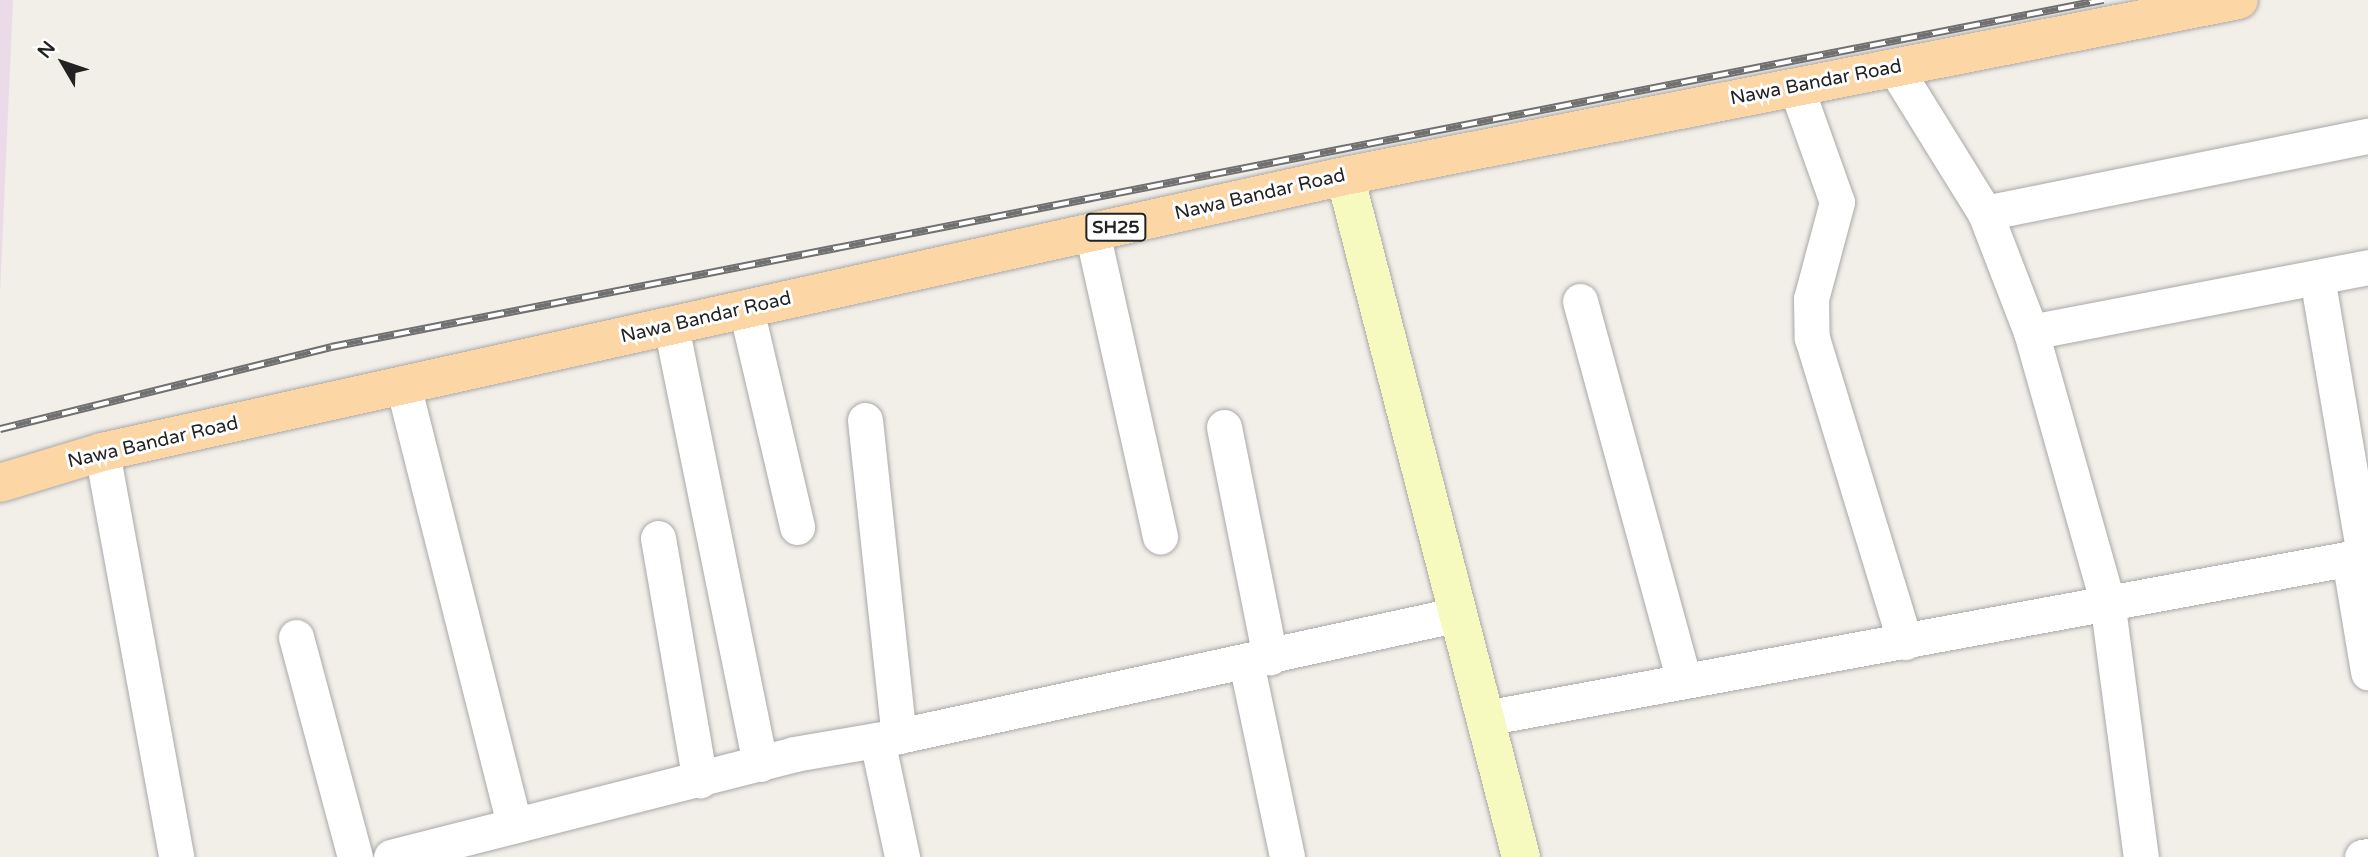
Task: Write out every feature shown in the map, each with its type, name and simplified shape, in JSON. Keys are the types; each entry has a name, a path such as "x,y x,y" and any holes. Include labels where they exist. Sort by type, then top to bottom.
{"main road":[{"name":"Nawa Bandar Road","path":"0,483 102,452 1345,176 2239,0"},
{"path":"1345,176 1521,857"}],"street":[{"path":"1895,68 1985,213 2031,332 2107,600 2141,857"},
{"path":"1796,87 1837,201 1811,299 1812,338 1905,642"},
{"path":"1985,213 2368,136"},
{"path":"1092,232 1160,536"},
{"path":"2031,332 2368,267"},
{"path":"2317,277 2360,556 2368,672"},
{"path":"1580,301 1684,680"},
{"path":"746,309 797,527"},
{"path":"671,326 760,764"},
{"path":"403,385 514,825"},
{"path":"865,420 888,738 902,857"},
{"path":"1224,427 1287,857"},
{"path":"102,452 176,857"},
{"path":"658,538 700,780"},
{"path":"1485,718 1905,642 2107,600 2360,556"},
{"path":"391,857 760,764 1258,659 1402,623 1458,614"},
{"path":"296,637 355,857"},
{"path":"2362,857 2368,856"}],"shaded area":[{"path":"0,0 13,0 0,294"}],"railway":[{"path":"0,429 331,347 2103,0"}]}
